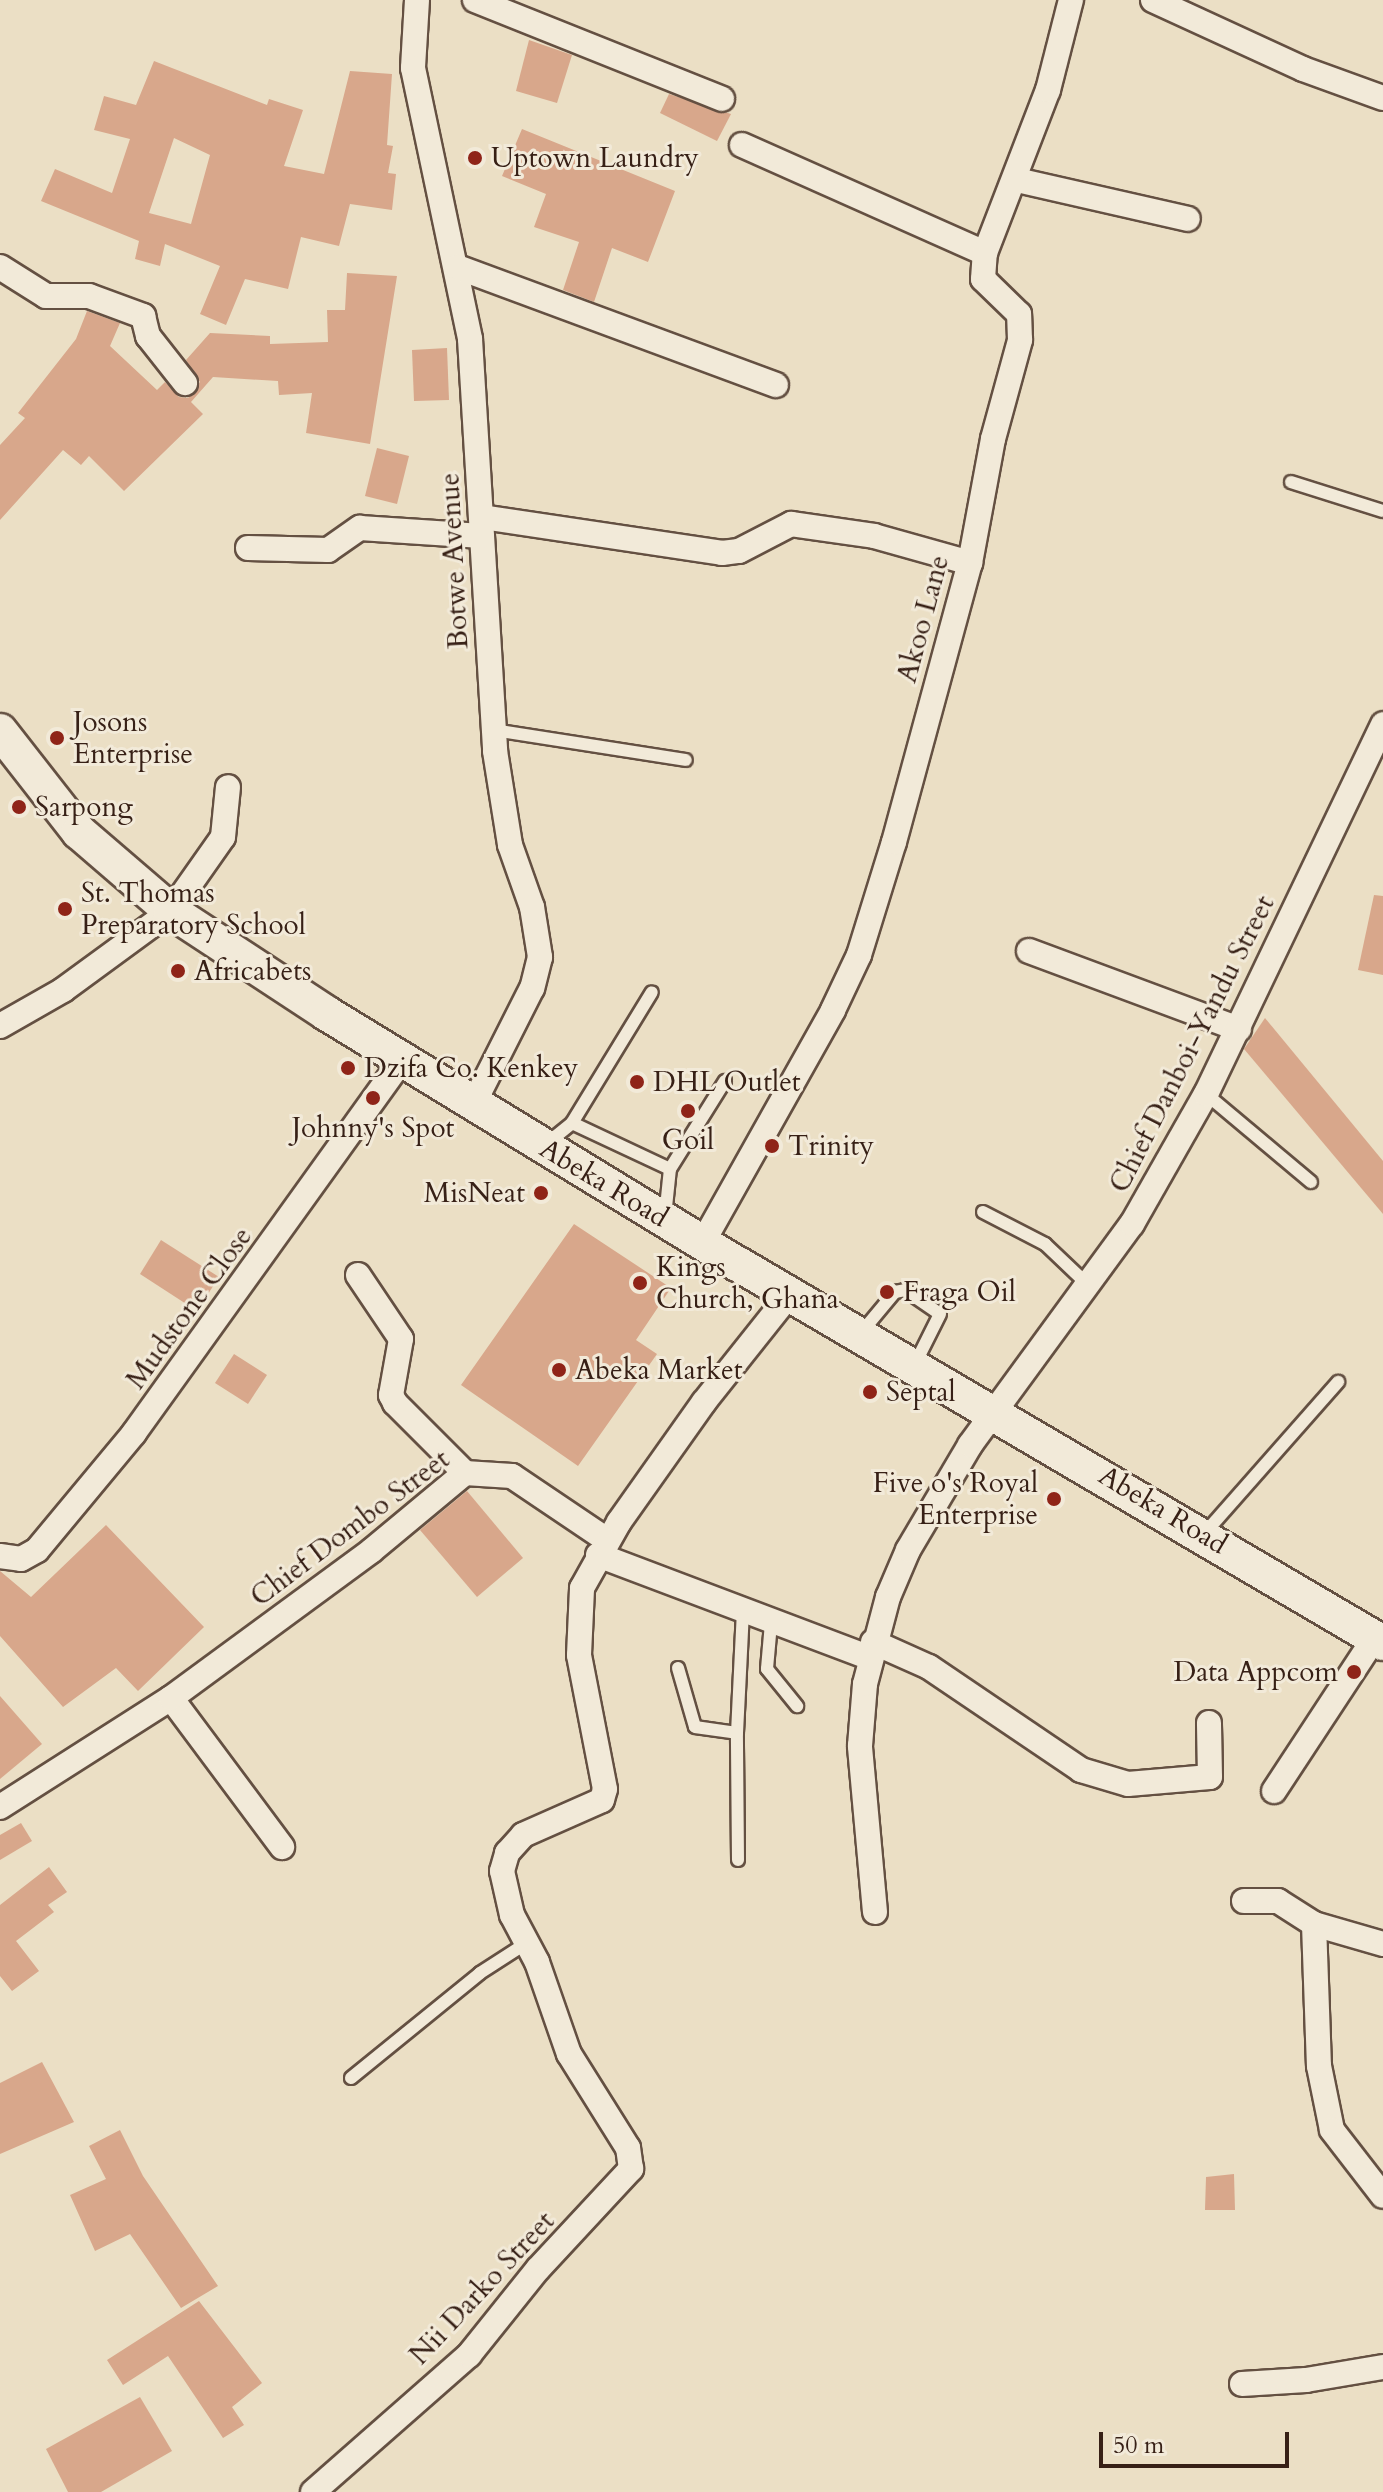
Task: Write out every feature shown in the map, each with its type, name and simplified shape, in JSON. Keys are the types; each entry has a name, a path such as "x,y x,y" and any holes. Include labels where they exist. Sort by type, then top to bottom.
{"street":[{"name":"Botwe Avenue","path":"417,0 413,68 470,339 494,730 510,845 532,907 540,957 532,988 473,1105"},
{"path":"475,0 722,99"},
{"path":"742,145 985,253 1017,180 1048,90 1071,0"},
{"path":"1153,0 1261,52 1383,98"},
{"path":"1017,180 1188,219"},
{"name":"Akoo Lane","path":"703,1242 859,955 970,563 993,439 1022,328 1012,304 989,291 983,279 985,253"},
{"path":"0,267 46,296 89,296 143,316 148,336 185,383"},
{"path":"457,267 776,385"},
{"path":"248,548 328,550 360,528 482,526 722,553 739,551 791,524 874,536 970,563"},
{"name":"Chief Danboi-Yandu Street","path":"875,1912 860,1746 872,1650 908,1550 996,1411 1132,1224 1239,1029 1383,724"},
{"name":"Abeka Road","path":"0,731 79,832 171,911 401,1061 542,1147 790,1294 996,1411 1379,1641"},
{"path":"0,1026 63,990 171,911 223,837 228,787"},
{"path":"1029,951 1239,1029"},
{"name":"Mudstone Close","path":"0,1556 21,1559 37,1550 134,1433 401,1061"},
{"path":"358,1275 401,1339 391,1395 395,1403 465,1473"},
{"path":"525,1944 502,1871 507,1853 523,1835 588,1810 602,1800 605,1789 579,1655 578,1614 582,1588 603,1548 704,1402 790,1294"},
{"name":"Chief Dombo Street","path":"0,1807 171,1698 371,1551 465,1473 512,1476 603,1548 743,1612 771,1623 929,1667 1081,1770 1128,1784 1210,1777 1209,1723"},
{"path":"1274,1791 1379,1641"},
{"path":"171,1698 282,1847"},
{"path":"1244,1901 1278,1901 1314,1924 1383,1944"},
{"path":"1314,1924 1319,2066 1332,2130 1383,2196"},
{"name":"Nii Darko Street","path":"313,2492 469,2355 538,2269 621,2185 631,2169 628,2148 580,2078 525,1944"},
{"path":"1242,2384 1306,2380 1383,2367"}],"lane":[{"path":"1291,482 1383,511"},
{"path":"494,730 686,760"},
{"path":"542,1147 572,1123 652,992"},
{"path":"665,1220 670,1169 725,1081"},
{"path":"1206,1094 1311,1182"},
{"path":"572,1123 670,1169"},
{"path":"983,1212 1045,1244 1088,1285"},
{"path":"860,1334 899,1290 937,1308 938,1320 914,1365"},
{"path":"1204,1534 1338,1382"},
{"path":"738,1860 737,1733 743,1612"},
{"path":"771,1623 767,1669 797,1706"},
{"path":"678,1668 695,1727 737,1733"},
{"path":"351,2078 480,1973 525,1944"}],"building":[{"path":"529,40 572,55 557,103 516,91"},
{"path":"154,61 267,105 269,99 303,110 284,166 324,174 350,71 392,74 387,145 393,146 388,173 396,174 392,210 350,204 339,246 301,237 288,289 245,279 226,325 200,314 220,266 165,244 160,266 135,259 139,241 41,201 55,169 112,193 130,139 94,130 104,96 136,105","holes":["174,138 210,155 191,224 149,213"]},
{"path":"669,94 731,114 717,141 660,113"},
{"path":"522,129 675,191 648,262 612,248 594,302 563,290 579,242 534,227 546,194 502,176"},
{"path":"347,273 397,276 370,444 306,433 312,393 279,395 278,381 213,377 191,402 203,414 124,491 89,456 81,465 63,450 0,520 0,445 25,418 18,413 76,339 87,311 120,323 110,346 157,390 165,382 179,397 188,398 200,382 186,360 210,333 270,336 270,344 328,342 327,310 345,310"},
{"path":"447,348 449,400 414,401 412,350"},
{"path":"377,448 409,456 397,504 365,496"},
{"path":"1374,895 1383,896 1383,975 1358,970"},
{"path":"1265,1018 1383,1161 1383,1214 1244,1049"},
{"name":"Abeka Market","path":"574,1224 671,1288 636,1340 657,1354 578,1466 461,1385"},
{"path":"161,1240 219,1277 197,1311 140,1274"},
{"path":"234,1354 267,1375 248,1404 215,1383"},
{"path":"467,1491 523,1558 477,1597 420,1530"},
{"path":"106,1525 204,1627 138,1691 116,1668 63,1707 0,1636 0,1571 31,1597"},
{"path":"0,1696 42,1744 0,1779"},
{"path":"21,1823 32,1841 0,1860 0,1835"},
{"path":"49,1867 67,1892 48,1905 54,1912 16,1941 39,1971 12,1991 0,1976 0,1905"},
{"path":"42,2062 74,2122 0,2154 0,2083"},
{"path":"120,2130 143,2176 218,2286 181,2308 130,2234 95,2251 70,2195 106,2179 89,2146"},
{"path":"1234,2174 1235,2210 1205,2210 1206,2177"},
{"path":"199,2301 262,2383 232,2407 244,2425 223,2438 168,2356 123,2385 107,2360"},
{"path":"140,2397 172,2451 101,2492 68,2492 46,2449"}],"place":[{"name":"Uptown Laundry","path":"475,158"},
{"name":"Josons Enterprise","path":"57,738"},
{"name":"Sarpong","path":"19,807"},
{"name":"St. Thomas Preparatory School","path":"65,909"},
{"name":"Africabets","path":"178,971"},
{"name":"Dzifa Co. Kenkey","path":"348,1068"},
{"name":"DHL Outlet","path":"637,1082"},
{"name":"Johnny's Spot","path":"373,1098"},
{"name":"Goil","path":"688,1111"},
{"name":"Trinity","path":"772,1146"},
{"name":"MisNeat","path":"541,1193"},
{"name":"Kings Church, Ghana","path":"640,1283"},
{"name":"Fraga Oil","path":"887,1292"},
{"name":"Abeka Market","path":"559,1370"},
{"name":"Septal","path":"870,1392"},
{"name":"Five o's Royal Enterprise","path":"1054,1499"},
{"name":"Data Appcom","path":"1354,1672"}]}
